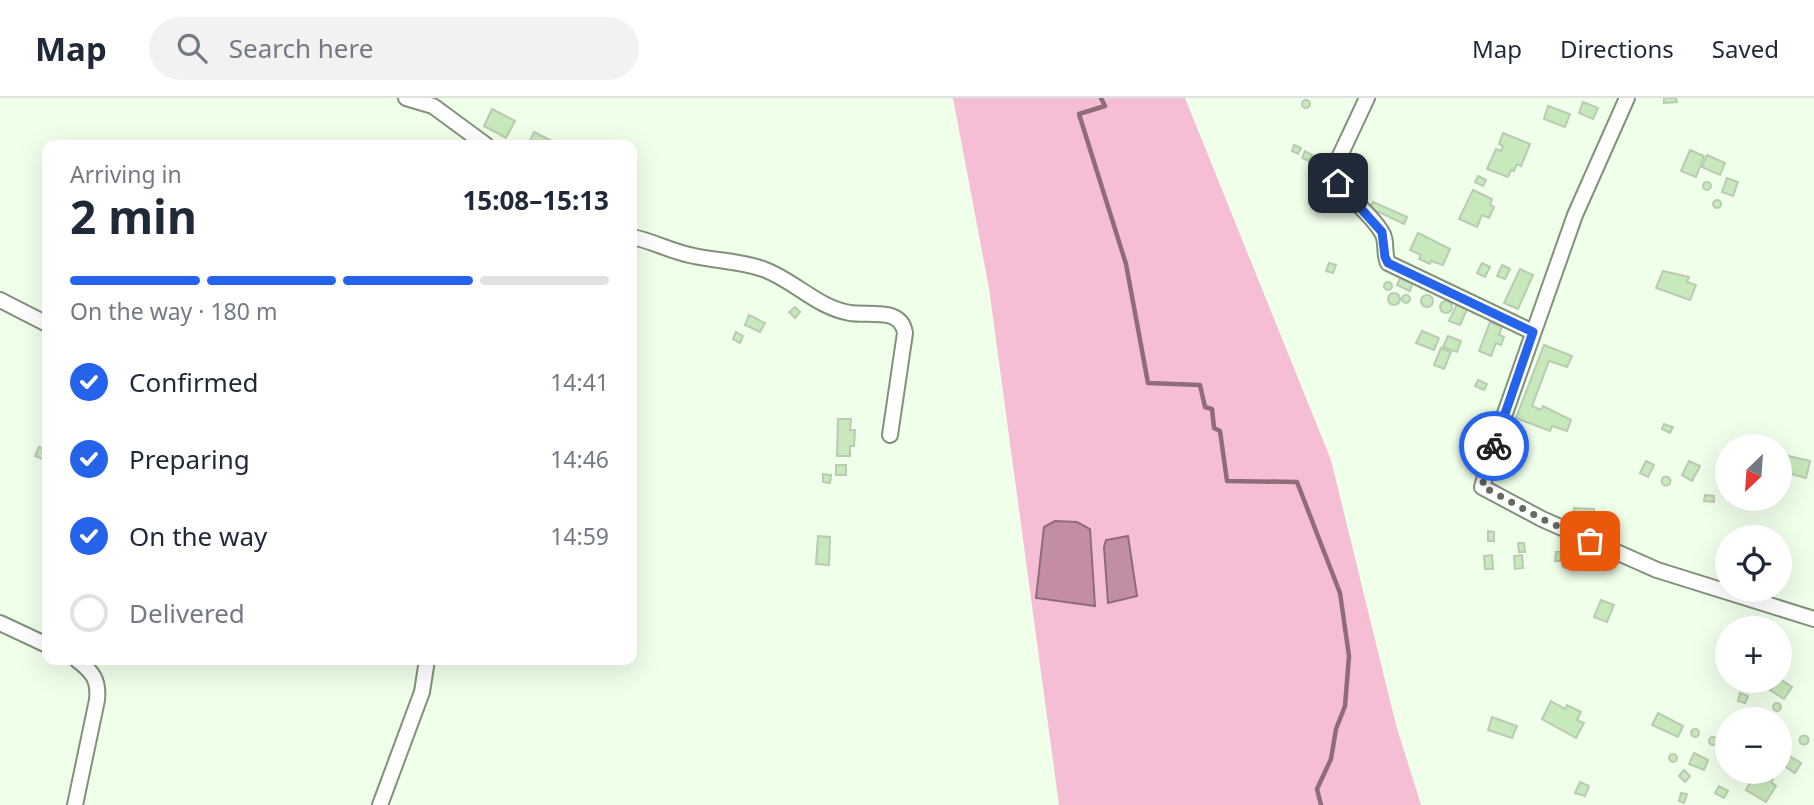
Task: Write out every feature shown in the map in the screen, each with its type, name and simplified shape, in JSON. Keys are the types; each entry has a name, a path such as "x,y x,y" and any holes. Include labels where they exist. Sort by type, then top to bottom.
{"street":[{"path":"406,98 433,106 479,140"},
{"path":"1367,98 1334,174 1338,183 1382,232 1388,263 1533,332"},
{"path":"1627,98 1576,215 1533,332 1482,486 1542,519 1657,570 1814,619"},
{"path":"637,239 692,256 765,269 813,299 848,313 887,314 898,318 905,333 890,435"},
{"path":"0,300 42,321"},
{"path":"0,623 42,643"},
{"path":"75,805 98,686 94,673 84,665"},
{"path":"380,805 422,692 426,665"}],"shaded area":[{"path":"953,98 1185,98 1331,460 1396,725 1421,805 1059,805 989,288"},
{"path":"1055,521 1077,522 1090,529 1095,606 1036,598 1044,527"},
{"path":"1128,536 1137,596 1108,603 1104,547 1106,540"}],"building":[{"path":"1664,98 1676,98 1677,102 1664,103"},
{"path":"1306,100 1310,104 1306,108 1302,104"},
{"path":"1583,102 1598,108 1593,119 1579,113"},
{"path":"1548,106 1570,114 1565,127 1544,119"},
{"path":"492,109 515,121 506,138 484,126"},
{"path":"534,132 550,140 530,140"},
{"path":"1503,133 1530,144 1521,166 1517,164 1508,177 1487,169 1496,149 1501,151 1503,146 1499,144"},
{"path":"1294,145 1301,148 1298,154 1292,151"},
{"path":"1690,150 1704,156 1696,177 1681,171"},
{"path":"1305,151 1312,155 1309,161 1302,158"},
{"path":"1707,155 1725,163 1720,175 1702,167"},
{"path":"1478,176 1486,180 1483,186 1475,182"},
{"path":"1727,178 1738,182 1733,196 1722,192"},
{"path":"1707,182 1711,186 1707,190 1703,186"},
{"path":"1473,190 1492,199 1490,205 1494,207 1489,218 1482,215 1477,227 1459,219"},
{"path":"1717,200 1721,204 1717,208 1713,204"},
{"path":"1373,202 1407,217 1404,224 1370,208"},
{"path":"1418,233 1450,249 1443,265 1431,261 1430,264 1419,259 1421,255 1410,250"},
{"path":"1329,263 1336,265 1333,273 1326,271"},
{"path":"1482,263 1490,267 1485,277 1477,273"},
{"path":"1502,265 1510,269 1505,279 1497,276"},
{"path":"1520,269 1533,275 1518,309 1504,303"},
{"path":"1663,271 1689,277 1687,282 1696,285 1690,300 1656,288"},
{"path":"1401,276 1413,281 1410,291 1397,285"},
{"path":"1388,282 1392,286 1388,290 1384,286"},
{"path":"1394,293 1400,299 1394,305 1388,299"},
{"path":"1406,295 1410,299 1406,303 1402,299"},
{"path":"1427,295 1433,301 1427,307 1421,301"},
{"path":"1446,301 1452,307 1446,313 1440,307"},
{"path":"1458,302 1468,307 1460,325 1449,321"},
{"path":"795,307 800,312 795,318 789,312"},
{"path":"749,315 765,323 760,332 745,325"},
{"path":"1490,322 1502,327 1499,335 1504,337 1501,345 1496,343 1491,356 1479,351"},
{"path":"1422,331 1439,338 1434,350 1416,343"},
{"path":"736,332 743,336 740,343 733,339"},
{"path":"1448,336 1461,341 1457,352 1443,347"},
{"path":"1544,345 1572,356 1567,367 1549,361 1532,406 1541,410 1543,406 1571,420 1567,431 1552,426 1550,431 1516,418"},
{"path":"1441,348 1451,352 1444,369 1434,365"},
{"path":"1478,380 1487,384 1484,390 1475,386"},
{"path":"838,419 851,419 850,430 855,430 850,456 837,456"},
{"path":"1664,424 1673,427 1670,433 1662,429"},
{"path":"39,447 42,448 42,459 35,456"},
{"path":"1792,457 1810,461 1806,478 1792,474"},
{"path":"1646,461 1654,465 1648,477 1640,473"},
{"path":"1689,461 1700,466 1692,481 1682,475"},
{"path":"836,465 846,465 846,475 836,475"},
{"path":"823,474 831,475 830,483 823,482"},
{"path":"1666,476 1671,481 1666,486 1661,481"},
{"path":"1705,495 1714,496 1714,502 1704,501"},
{"path":"1574,508 1594,509 1593,521 1573,520"},
{"path":"1488,531 1494,532 1494,541 1488,541"},
{"path":"818,536 830,537 829,565 816,564"},
{"path":"1518,543 1524,543 1525,552 1519,552"},
{"path":"1556,552 1562,552 1562,561 1555,561"},
{"path":"1574,552 1587,552 1587,567 1574,566"},
{"path":"1492,555 1493,569 1485,569 1484,556"},
{"path":"1522,555 1523,568 1515,569 1514,556"},
{"path":"1566,560 1570,564 1566,568 1562,564"},
{"path":"1601,600 1614,605 1607,622 1594,617"},
{"path":"1740,693 1748,696 1745,703 1738,701"},
{"path":"1775,693 1788,693 1784,699"},
{"path":"1551,701 1565,709 1567,705 1581,712 1577,720 1584,723 1576,738 1542,719"},
{"path":"1658,713 1683,726 1678,737 1652,725"},
{"path":"1492,717 1517,726 1512,738 1488,730"},
{"path":"1695,729 1699,733 1695,737 1691,733"},
{"path":"1804,736 1808,740 1804,744 1800,740"},
{"path":"1713,737 1715,744 1713,745 1709,741"},
{"path":"1694,753 1708,760 1704,770 1689,764"},
{"path":"1673,754 1677,758 1673,762 1669,758"},
{"path":"1792,758 1801,763 1795,773 1792,771"},
{"path":"1684,770 1690,776 1685,782 1679,776"},
{"path":"1580,782 1589,786 1585,796 1575,793"},
{"path":"1750,784 1776,786 1766,802 1746,790"},
{"path":"1719,786 1728,791 1724,798 1715,793"},
{"path":"1681,793 1687,794 1684,803 1679,801"}],"waterway":[{"path":"1101,98 1105,106 1079,114 1126,264 1148,383 1200,385 1205,407 1212,409 1214,428 1220,431 1227,481 1297,482 1340,593 1349,656 1345,706 1336,729 1331,759 1317,789 1321,805"}],"way so far":[{"path":"1494,446 1482,486 1542,519 1590,541"}],"route":[{"path":"1338,183 1382,232 1388,263 1533,332 1494,446"}]}
